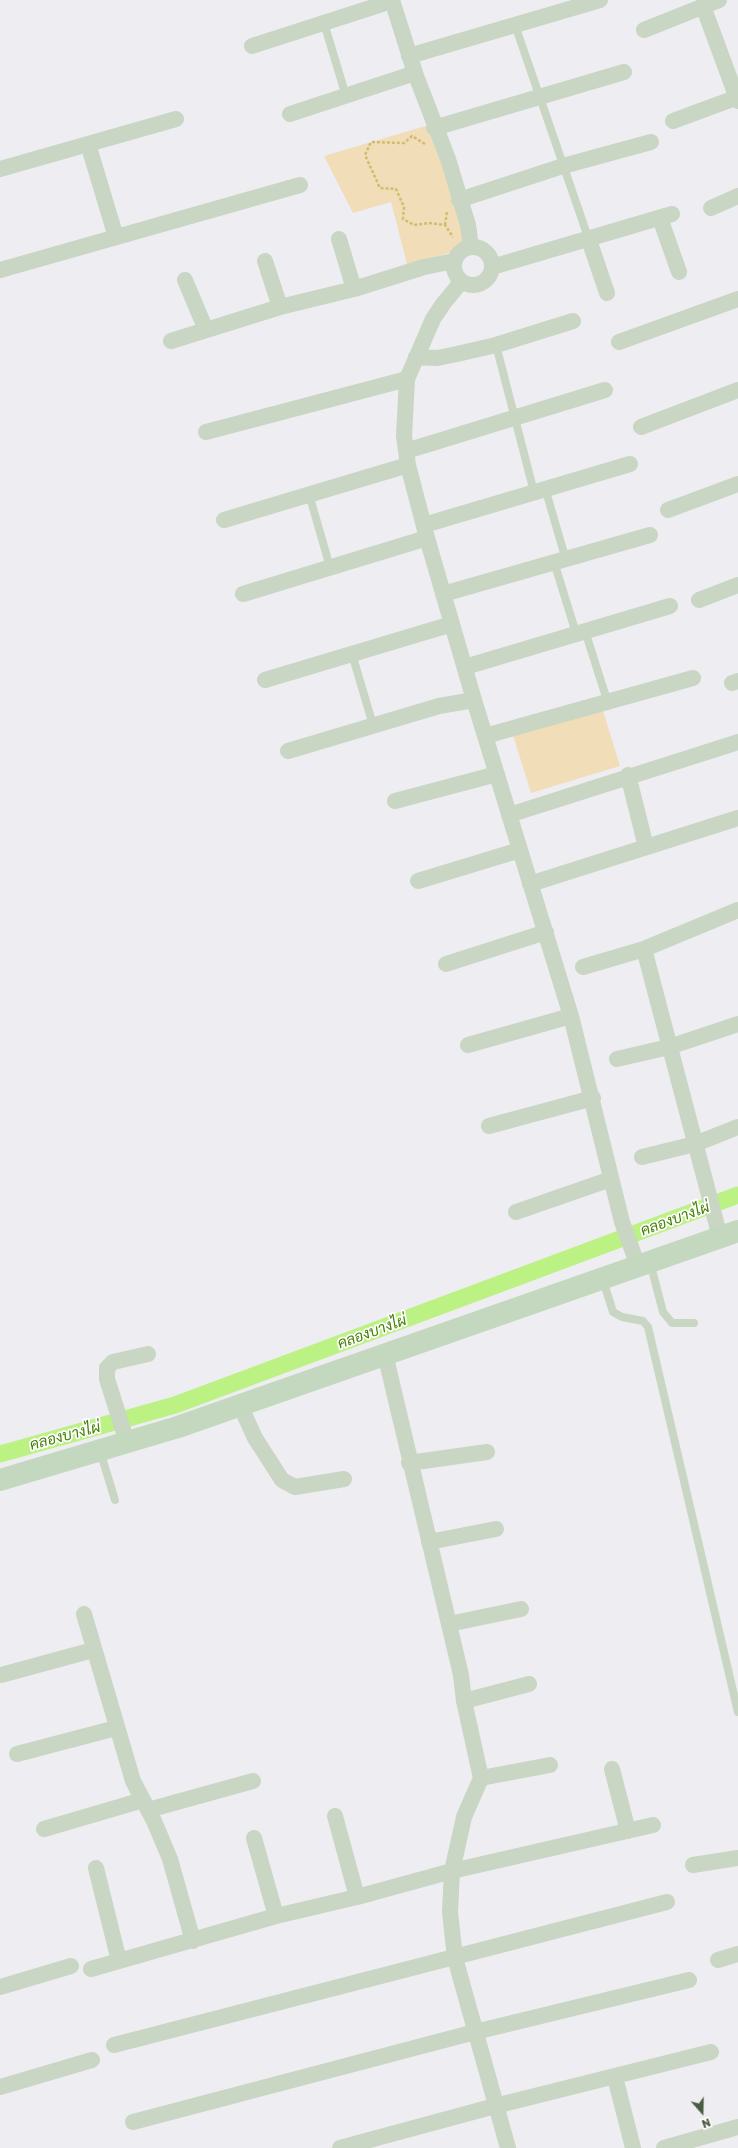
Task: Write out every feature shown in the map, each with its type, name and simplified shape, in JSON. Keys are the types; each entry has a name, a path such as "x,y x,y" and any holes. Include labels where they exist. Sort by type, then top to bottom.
{"street":[{"path":"409,56 600,0"},
{"path":"644,30 719,0"},
{"path":"171,341 280,307 354,289 463,253 484,250 492,261 490,276 484,282 477,285 469,285 461,282 456,276 454,269 463,253 468,225 459,200 448,159 434,128 392,1 252,46"},
{"path":"674,121 738,99 703,6"},
{"path":"434,128 624,72"},
{"path":"290,114 415,73"},
{"path":"0,168 176,119"},
{"path":"459,200 563,166 651,142"},
{"path":"88,144 116,237"},
{"path":"0,270 300,184"},
{"path":"711,208 738,196"},
{"path":"492,267 589,240 666,216 679,272"},
{"path":"339,239 354,289"},
{"path":"589,240 607,293"},
{"path":"265,261 280,307"},
{"path":"185,280 206,330"},
{"path":"461,282 433,319 407,379 404,436 407,458 425,531 474,700 571,1016 593,1098 611,1179 624,1228 640,1260"},
{"path":"619,342 738,299"},
{"path":"416,357 437,358 496,344 573,321"},
{"path":"206,432 407,379"},
{"path":"224,520 309,494 514,419 605,390"},
{"path":"641,427 738,390"},
{"path":"243,594 330,567 540,490 630,464"},
{"path":"668,510 738,484"},
{"path":"443,594 650,536"},
{"path":"699,600 738,585"},
{"path":"465,667 670,606"},
{"path":"265,680 452,624"},
{"path":"485,736 608,703 693,678"},
{"path":"288,751 439,706 474,700"},
{"path":"509,815 628,775 738,742"},
{"path":"395,801 497,774"},
{"path":"628,775 646,847"},
{"path":"530,884 738,818"},
{"path":"418,881 520,850"},
{"path":"583,967 644,949 737,913"},
{"path":"446,964 546,932"},
{"path":"0,1480 100,1450 125,1436 240,1405 603,1278 640,1260 724,1230 705,1185 644,949"},
{"path":"468,1045 571,1016"},
{"path":"617,1059 669,1047 738,1024"},
{"path":"489,1126 593,1098"},
{"path":"642,1157 695,1144 738,1127"},
{"path":"516,1212 611,1179"},
{"path":"125,1436 116,1412 107,1379 106,1368 113,1362 148,1354"},
{"path":"385,1354 409,1463 461,1675 464,1701 481,1778 464,1817 452,1871 450,1912 454,1958 508,2148"},
{"path":"240,1405 255,1438 282,1480 295,1486 344,1479"},
{"path":"409,1463 488,1452"},
{"path":"429,1542 496,1529"},
{"path":"449,1624 521,1609"},
{"path":"84,1614 93,1650 133,1781 146,1805 170,1858 193,1941"},
{"path":"0,1675 93,1650"},
{"path":"464,1701 529,1684"},
{"path":"17,1754 116,1728"},
{"path":"481,1778 550,1765"},
{"path":"612,1769 628,1831"},
{"path":"44,1829 252,1781"},
{"path":"335,1816 357,1897"},
{"path":"91,1969 276,1916 357,1897 452,1871 653,1825"},
{"path":"254,1838 276,1916"},
{"path":"693,1865 738,1858"},
{"path":"96,1868 119,1961"},
{"path":"114,2045 667,1902"},
{"path":"718,1960 738,1954"},
{"path":"0,1987 71,1966"},
{"path":"133,2122 475,2032 689,1980"},
{"path":"340,2148 495,2106 710,2052"},
{"path":"0,2087 92,2060"},
{"path":"615,2077 633,2148"},
{"path":"664,2148 738,2127"}],"lane":[{"path":"324,23 346,96"},
{"path":"515,25 589,240"},
{"path":"496,344 513,408 514,419 540,490 581,632 608,703"},
{"path":"309,494 330,567"},
{"path":"352,654 373,725"},
{"path":"640,1260 664,1312 672,1323 694,1323"},
{"path":"603,1278 613,1312 622,1317 643,1321 648,1327 738,1712"},
{"path":"100,1450 115,1500"}],"path":[{"path":"427,146 412,136 404,143 371,142 365,155 380,188 396,189 404,207 403,219 414,225 429,223 445,225 463,253"}],"shaded area":[{"path":"439,122 472,228 460,250 407,264 391,202 353,213 324,156"},
{"path":"601,704 620,766 531,793 512,732"}],"waterway":[{"name":"คลองบางไผ่","path":"0,1454 175,1405 738,1195"}]}
